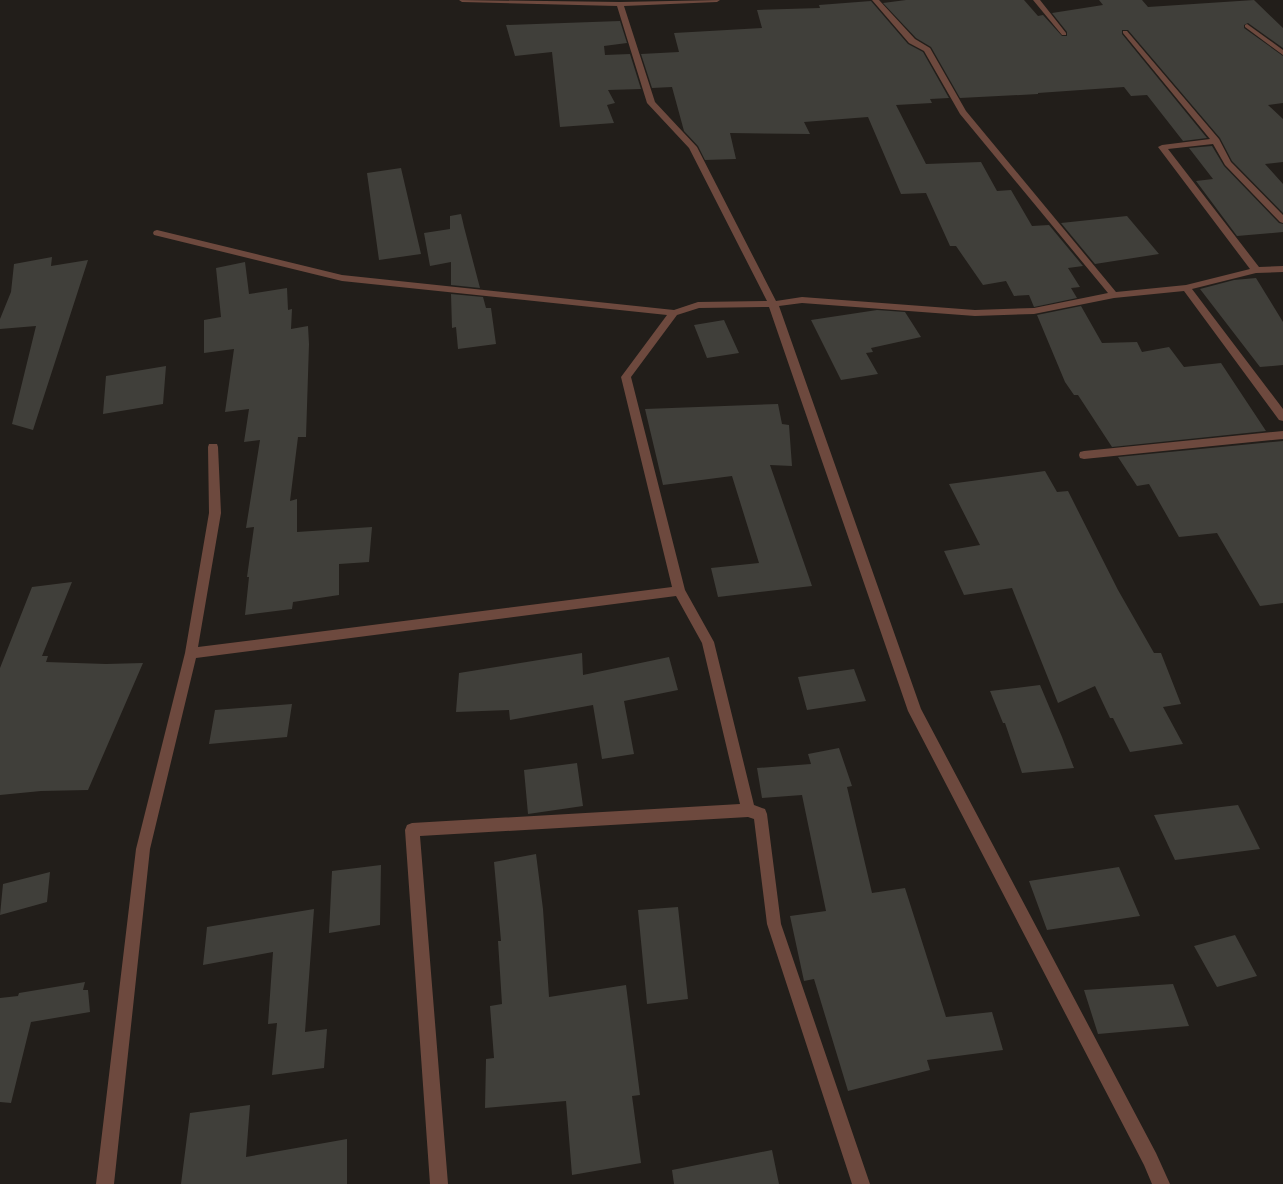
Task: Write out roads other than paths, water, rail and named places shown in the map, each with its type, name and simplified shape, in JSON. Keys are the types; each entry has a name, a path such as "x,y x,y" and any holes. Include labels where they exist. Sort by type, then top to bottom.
{"street":[{"path":"462,0 620,4 717,0"},
{"path":"875,0 912,42 927,50 963,112 1114,295"},
{"path":"1036,0 1064,34"},
{"path":"620,4 651,103 693,147 773,304 915,711 1150,1160 1161,1184"},
{"path":"1247,26 1283,53"},
{"path":"1125,32 1216,141 1228,163 1283,220"},
{"path":"1216,141 1162,148 1256,270"},
{"path":"157,233 342,278 674,313 698,305 773,304 802,300 975,313 1034,311 1114,295 1186,288 1256,270 1283,269"},
{"path":"1186,288 1283,417"},
{"path":"674,313 626,377 679,591 708,642 748,810"},
{"path":"1084,454 1283,435"},
{"path":"105,1184 143,849 191,653 215,514 213,447"},
{"path":"191,653 679,591"},
{"path":"439,1184 412,830 748,810 760,814 774,924 861,1184"}]}
